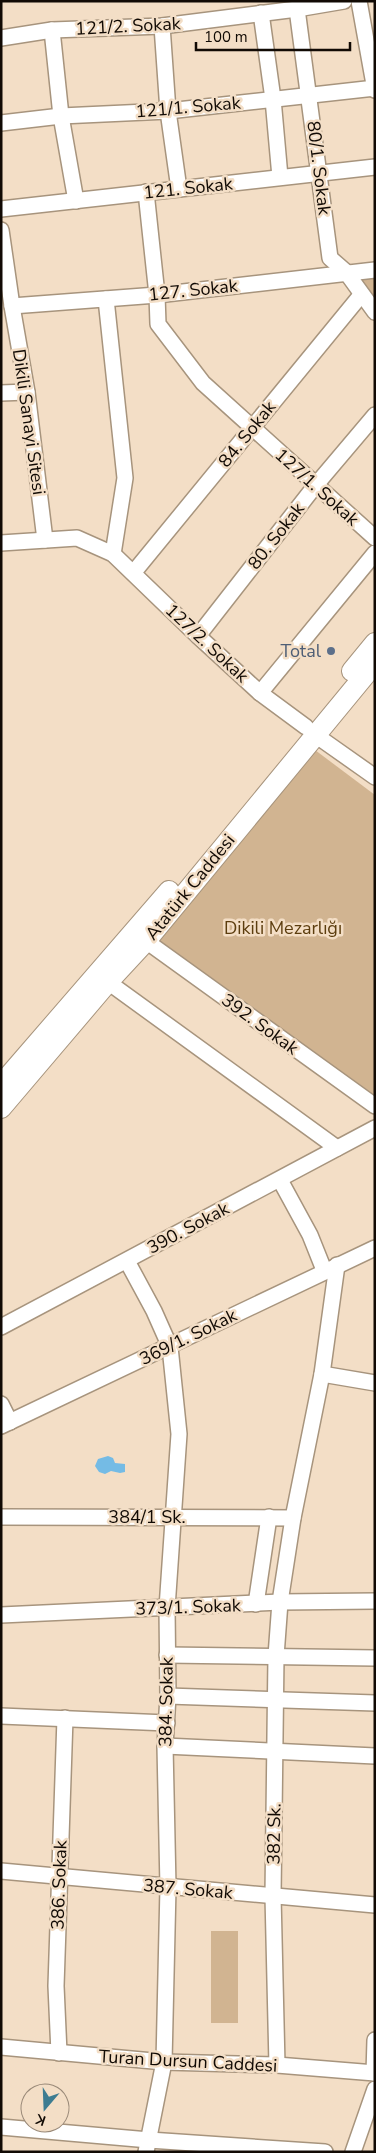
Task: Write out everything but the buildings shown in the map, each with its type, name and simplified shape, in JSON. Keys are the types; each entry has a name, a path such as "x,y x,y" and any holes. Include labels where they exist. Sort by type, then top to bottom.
{"main road":[{"name":"Atatürk Caddesi","path":"1,1108 108,982 146,941 310,731 375,643"},
{"name":"Atatürk Caddesi","path":"2,1082 310,731 375,663"}],"street":[{"name":"121/2. Sokak","path":"1,38 52,30 162,26 297,9 344,1"},
{"path":"359,1 375,89"},
{"name":"80/1. Sokak","path":"297,9 310,94 330,258 346,272 375,312"},
{"path":"261,13 273,99 280,178"},
{"path":"162,26 168,111 179,189"},
{"path":"52,30 61,116 76,201"},
{"name":"121/1. Sokak","path":"1,123 61,116 168,111 310,94 375,89"},
{"name":"121. Sokak","path":"1,209 375,167"},
{"name":"127/1. Sokak","path":"146,192 157,295 158,324 203,383 315,486 375,538"},
{"name":"Dikili Sanayi Sitesi","path":"1,230 12,306 28,392 45,540"},
{"name":"127. Sokak","path":"12,306 157,295 375,270"},
{"name":"84. Sokak","path":"134,572 361,295"},
{"path":"106,299 124,478 113,554"},
{"path":"1,393 28,392"},
{"name":"80. Sokak","path":"198,636 315,486 375,415"},
{"name":"127/2. Sokak","path":"45,540 77,538 113,554 260,693 375,777"},
{"path":"1,544 45,540"},
{"path":"260,693 375,553"},
{"name":"392. Sokak","path":"146,941 375,1106"},
{"path":"108,982 337,1148"},
{"name":"390. Sokak","path":"1,1327 375,1128"},
{"path":"280,1180 310,1235 331,1267"},
{"name":"369/1. Sokak","path":"6,1424 170,1347 331,1267 375,1248"},
{"name":"384. Sokak","path":"127,1261 154,1311 170,1347 179,1434 167,1608 168,1887 164,2062 147,2146"},
{"name":"382 Sk.","path":"278,2065 273,1896 277,1699 276,1656 280,1602 293,1518 322,1374 331,1267"},
{"path":"322,1374 375,1383"},
{"path":"1,1404 6,1424"},
{"name":"384/1 Sk.","path":"1,1517 173,1516 293,1518"},
{"path":"256,1604 269,1518"},
{"name":"373/1. Sokak","path":"1,1615 280,1602 375,1601"},
{"path":"167,1655 375,1658"},
{"path":"168,1696 375,1703"},
{"path":"1,1716 167,1723"},
{"name":"386. Sokak","path":"59,2053 56,1986 65,1718"},
{"path":"166,1746 375,1756"},
{"name":"387. Sokak","path":"1,1871 375,1905"},
{"path":"375,2040 375,2073"},
{"name":"Turan Dursun Caddesi","path":"1,2047 164,2062 278,2065 375,2073"},
{"path":"353,2152 375,2089"},
{"path":"1,2127 147,2146 325,2152"}],"green space":[{"path":"375,273 375,299 355,275"},
{"name":"Dikili Mezarlığı","path":"311,747 375,795 375,1106 151,945"},
{"path":"211,1931 238,1931 238,2023 211,2023"}],"water":[{"path":"108,1456 113,1458 115,1463 125,1464 125,1472 111,1471 105,1474 99,1472 95,1466 98,1459"}],"place":[{"name":"Total","path":"331,651"}]}
